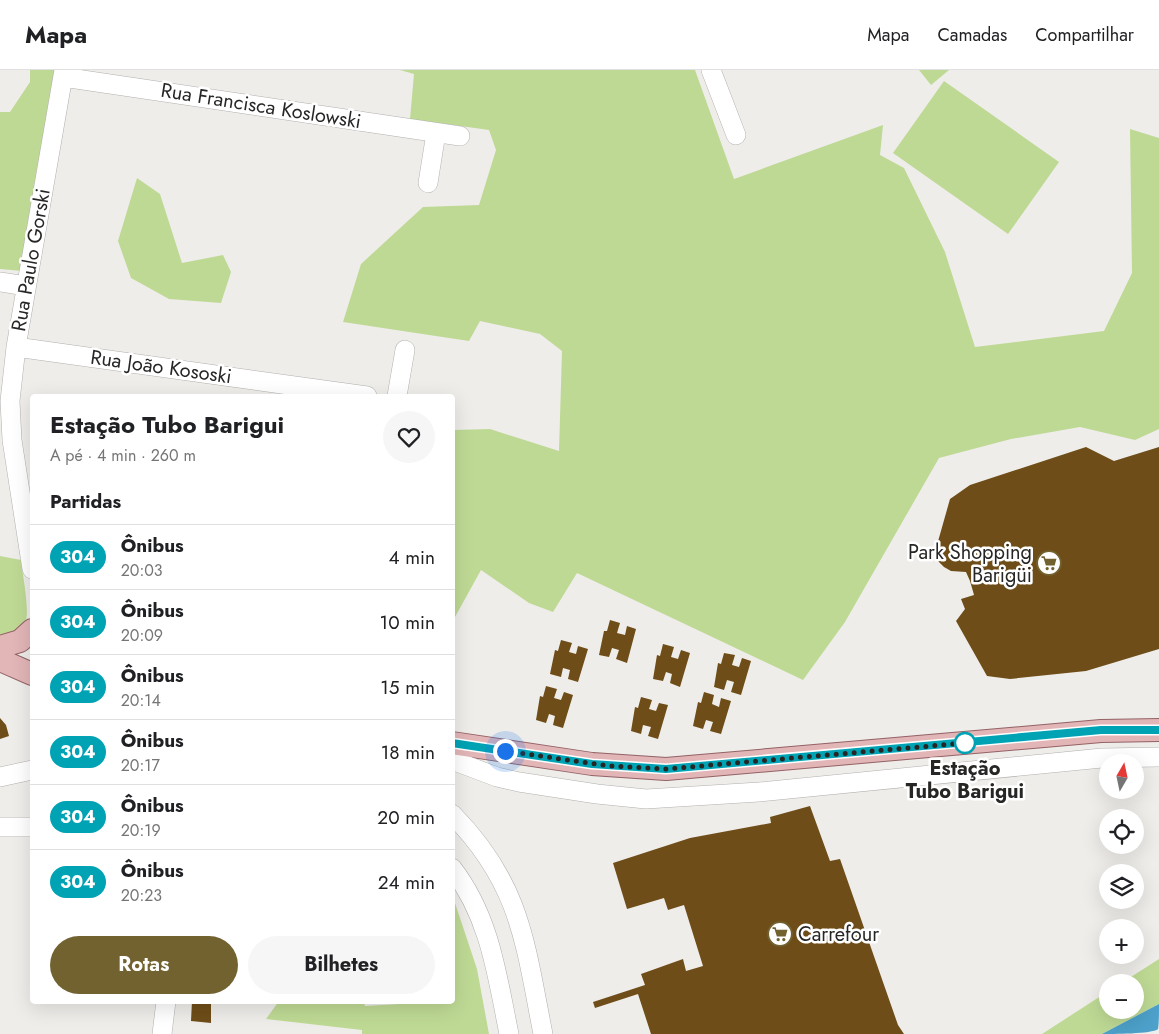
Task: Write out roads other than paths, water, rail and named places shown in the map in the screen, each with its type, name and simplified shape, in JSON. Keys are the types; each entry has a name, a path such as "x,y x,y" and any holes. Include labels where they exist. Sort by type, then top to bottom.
{"main road":[{"path":"0,647 15,643 30,632"},
{"path":"0,660 30,673"},
{"path":"455,743 601,766 666,769 1101,730 1159,730"}],"street":[{"path":"711,70 736,135"},
{"name":"Rua Francisca Koslowski","path":"63,73 460,136"},
{"name":"Rua Paulo Gorski","path":"30,542 26,487 10,420 16,347 63,73"},
{"path":"428,183 436,133"},
{"path":"0,282 26,286"},
{"name":"Rua João Kososki","path":"16,347 353,394"},
{"path":"397,394 405,350"},
{"path":"455,761 498,777 519,782 618,797 655,799 759,792 1102,758 1159,757"},
{"path":"0,777 30,770"},
{"path":"455,817 481,846 508,889 523,937 543,1034"},
{"path":"0,827 30,827"},
{"path":"455,872 475,901 487,929 509,1034"},
{"path":"162,1034 166,1004"}],"water":[{"path":"1159,1004 1158,1029 1140,1033 1102,1034 1130,1019 1144,1019 1144,1012"}],"place":[{"name":"Park Shopping Barigüi","path":"1049,563"},
{"name":"Estação Tubo Barigui","path":"965,743"},
{"name":"Carrefour","path":"780,934"}]}
